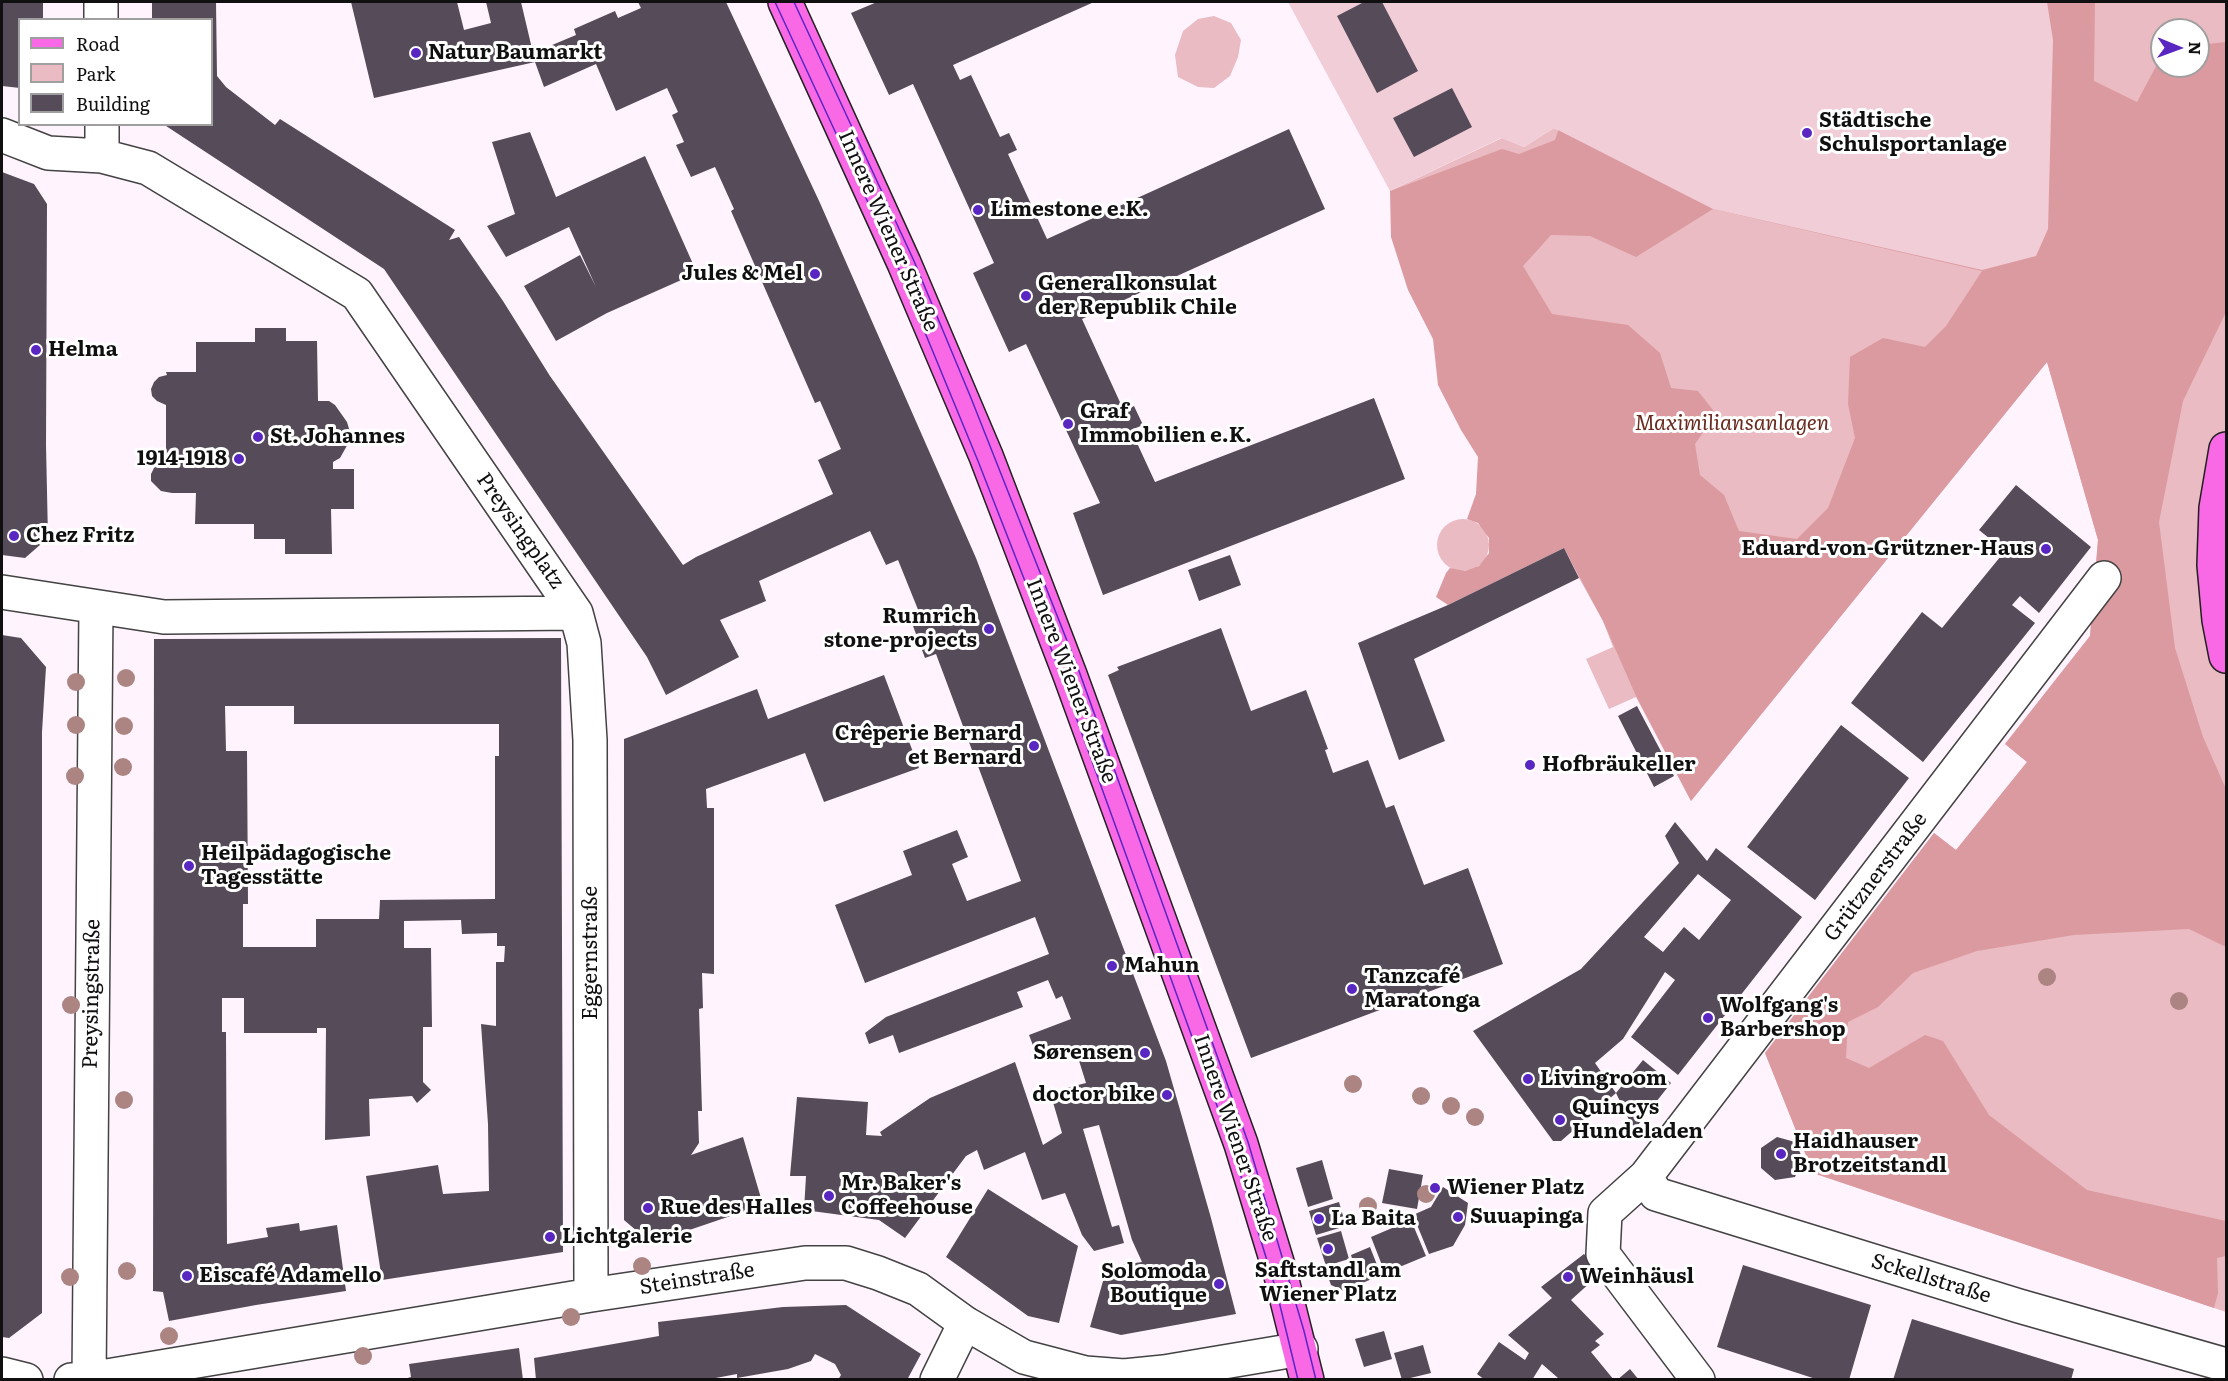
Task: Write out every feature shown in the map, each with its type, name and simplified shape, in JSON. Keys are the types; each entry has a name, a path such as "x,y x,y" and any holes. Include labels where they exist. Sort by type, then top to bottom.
{"main road":[{"name":"Innere Wiener Straße","path":"785,2 917,292 986,456 1070,675 1241,1144 1304,1364"},
{"path":"2226,449 2216,508 2214,565 2219,620 2226,656"}],"street":[{"path":"101,2 101,18"},
{"name":"Preysingplatz","path":"2,135 48,153 102,140 357,294 576,613"},
{"name":"Grütznerstraße","path":"1698,1380 1603,1254 1605,1213 1647,1176 2104,578"},
{"name":"Preysingplatz","path":"2,592 164,617 576,613"},
{"name":"Preysingstraße","path":"89,1379 96,608"},
{"name":"Eggernstraße","path":"576,613 584,643 590,740 591,1295"},
{"name":"Sckellstraße","path":"1647,1176 1656,1194 2019,1306 2226,1365"},
{"name":"Steinstraße","path":"71,1380 89,1379 591,1295 805,1263 846,1263 878,1273 918,1289 965,1323 1024,1357 1085,1373 1124,1376 1304,1364"},
{"path":"937,1380 965,1323"},
{"path":"2,1374 26,1380"}],"green space":[{"name":"Maximiliansanlagen","path":"2047,2 2226,2 2226,1312 1813,1173 1765,1053 1934,833 1956,850 2027,762 2005,744 2090,636 2098,540 2047,362 1691,801 1636,697 1609,709 1586,659 1613,647 1603,621 1579,578 1390,191 1502,138 1524,147 1554,128 1713,209"},
{"path":"1214,16 1231,23 1241,40 1238,57 1230,76 1214,88 1198,87 1178,77 1175,55 1183,31 1198,19"},
{"path":"1458,519 1468,519 1477,523 1485,531 1489,545 1485,559 1477,567 1468,571 1458,571 1449,567 1441,559 1437,550 1437,540 1441,531 1449,523"}],"shaded area":[{"name":"Städtische Schulsportanlage","path":"1288,2 2047,2 2053,40 2048,229 2036,256 1982,270 1713,209 1554,128 1524,147 1501,138 1390,191"},
{"name":"Maximiliansanlagen","path":"2023,2 2095,2 2094,81 2137,102 2150,78 2210,78 2210,44 2226,42 2226,312 2183,401 2159,522 2175,648 2203,737 2226,789 2226,947 2189,929 2074,935 1977,951 1913,973 1878,1007 1848,1022 1846,1058 1869,1068 1925,1035 1943,1041 1989,1115 2087,1190 2226,1221 2226,1256 2217,1258 2218,1293 2214,1308 1813,1173 1765,1053 1934,833 1956,850 2027,762 2005,744 2090,636 2098,540 2047,362 1691,801 1636,696 1603,621 1564,548 1448,605 1436,597 1450,568 1465,571 1479,566 1489,553 1489,538 1478,523 1467,519 1476,494 1478,457 1438,385 1433,339 1408,290 1391,237 1390,191 1502,149 1519,154 1555,140 1563,117","holes":["1713,209 1982,271 1946,326 1925,347 1883,338 1850,357 1848,404 1855,438 1828,508 1797,539 1739,531 1724,495 1700,475 1695,444 1716,414 1698,391 1671,388 1660,353 1628,325 1552,314 1523,266 1551,235 1590,236 1636,257"]}],"building":[{"path":"2,2 43,2 43,18 18,18 18,88 2,86"},
{"path":"152,2 216,2 217,76 226,87 275,125 280,119 455,230 449,240 459,237 550,376 683,565 833,494 818,460 841,449 820,401 815,403 731,211 734,209 715,167 691,177 676,145 684,142 672,115 678,112 667,88 616,111 596,64 544,87 535,62 374,98 351,2 457,2 464,30 491,23 486,2 521,2 533,53 576,35 574,29 615,11 618,18 641,8 638,2 726,2 820,203 976,558 1166,1061 1236,1314 1121,1335 1090,1327 1107,1267 1142,1262 1132,1240 1099,1125 1083,1129 1112,1227 1119,1225 1124,1243 1094,1251 1082,1235 1065,1193 1042,1200 1025,1152 984,1170 977,1150 966,1156 905,1238 879,1220 804,1210 806,1176 790,1176 797,1097 868,1102 866,1135 882,1136 880,1132 930,1098 1015,1062 1043,1145 1062,1133 1050,1092 1086,1083 1075,1048 1039,1061 1029,1035 1071,1019 1062,996 1056,999 1048,980 1017,992 1023,1007 899,1053 893,1035 869,1044 865,1033 886,1017 1049,954 1035,917 865,983 835,905 912,875 903,851 957,830 968,857 952,864 967,901 1021,881 936,654 925,658 913,626 923,622 898,560 886,565 870,531 759,581 766,601 720,620 739,657 666,695 647,657 384,269 166,126 213,126 213,18 152,18"},
{"path":"877,2 1094,2 953,65 960,80 971,75 1000,137 1009,133 1017,150 1008,154 1047,239 1289,129 1325,209 1082,319 1124,411 1134,406 1143,425 1131,430 1155,482 1374,398 1405,479 1103,595 1073,513 1100,503 1026,344 1009,352 973,273 994,263 913,84 889,95 851,13"},
{"path":"1364,2 1382,2 1418,71 1377,93 1337,16"},
{"path":"1452,88 1472,127 1414,157 1393,118"},
{"path":"530,132 556,197 645,156 697,273 607,313 556,341 524,286 580,255 596,287 569,227 506,257 487,226 515,214 492,142"},
{"path":"2,172 34,184 47,204 48,538 25,558 2,555"},
{"name":"St. Johannes","path":"255,328 286,328 286,341 317,341 318,401 329,401 335,405 347,422 350,432 349,442 340,458 333,462 333,469 354,469 354,509 331,509 332,554 285,554 285,539 254,539 254,524 195,524 196,493 161,491 151,481 154,468 159,463 166,462 166,405 152,396 151,389 154,382 159,377 167,375 166,372 196,372 196,342 255,342"},
{"path":"2016,485 2091,547 2039,613 2020,596 2012,605 2035,623 1923,762 1851,703 1922,612 1942,628 2005,551 1979,530"},
{"path":"1564,548 1579,578 1414,659 1445,741 1399,760 1358,643 1448,605"},
{"path":"1230,555 1241,585 1199,601 1188,570"},
{"path":"1221,628 1251,711 1306,690 1328,749 1325,750 1333,773 1368,760 1386,808 1394,805 1424,885 1468,868 1503,964 1251,1058 1108,675 1119,670 1117,667"},
{"path":"2,635 21,638 46,667 42,732 42,1313 9,1338 2,1337"},
{"path":"561,638 563,1252 382,1280 366,1176 438,1165 443,1194 489,1191 488,1124 481,1024 496,1026 496,962 504,962 505,946 497,946 497,933 462,934 461,920 404,921 404,948 431,948 432,1027 423,1027 423,1082 431,1090 417,1103 412,1096 369,1099 370,1136 325,1140 326,1028 317,1028 317,1033 244,1033 244,998 222,998 222,1032 226,1032 227,1244 268,1237 266,1228 299,1223 300,1231 337,1225 346,1291 169,1321 163,1292 153,1291 154,639","holes":["225,706 294,706 294,724 499,724 499,756 495,756 495,899 380,900 379,919 316,919 316,947 243,947 243,904 248,904 247,751 226,751"]},
{"path":"884,675 919,768 824,802 805,753 706,789 707,808 714,808 714,974 702,973 703,1008 699,1009 702,1111 698,1111 699,1143 691,1155 743,1137 763,1205 651,1243 624,1220 624,739 757,689 768,719"},
{"path":"1637,706 1674,776 1654,787 1618,716"},
{"path":"1841,725 1909,778 1815,900 1747,847"},
{"path":"1675,822 1707,861 1716,848 1802,917 1678,1075 1631,1037 1675,980 1665,972 1623,1039 1595,1063 1616,1093 1561,1141 1553,1141 1473,1031 1581,969 1679,863 1665,836","holes":["1698,874 1731,900 1699,940 1684,927 1663,952 1644,937"]},
{"path":"1643,1060 1671,1083 1634,1130 1616,1093"},
{"name":"Haidhauser Brotzeitstandl","path":"1777,1137 1795,1142 1803,1159 1795,1177 1775,1180 1761,1168 1761,1148"},
{"path":"1322,1160 1333,1199 1308,1207 1296,1168"},
{"path":"1389,1169 1423,1175 1417,1209 1382,1203"},
{"path":"1443,1187 1468,1203 1465,1225 1453,1246 1429,1254 1413,1215 1431,1207"},
{"path":"988,1189 1078,1246 1059,1323 1028,1316 946,1257"},
{"path":"1339,1202 1346,1226 1316,1235 1309,1211"},
{"path":"1411,1220 1426,1256 1385,1273 1371,1237"},
{"path":"1341,1231 1349,1259 1326,1266 1317,1238"},
{"path":"1370,1247 1381,1275 1344,1291 1331,1285 1326,1271 1353,1262 1351,1255"},
{"path":"1584,1254 1602,1272 1571,1300 1604,1334 1595,1341 1600,1345 1591,1352 1614,1380 1556,1380 1558,1378 1542,1364 1532,1380 1485,1380 1477,1374 1499,1342 1525,1360 1529,1353 1508,1335 1552,1298 1541,1287"},
{"path":"1743,1265 1871,1305 1849,1380 1819,1380 1717,1347"},
{"path":"846,1305 921,1354 907,1380 838,1380 841,1375 835,1364 815,1354 811,1361 788,1369 737,1378 737,1374 705,1380 536,1380 534,1358 659,1336 658,1322 783,1307"},
{"path":"1912,1319 2074,1369 2071,1380 1893,1380"},
{"path":"1384,1331 1392,1359 1364,1367 1355,1339"},
{"path":"1423,1345 1431,1373 1402,1380 1394,1353"},
{"path":"519,1348 523,1380 401,1380 411,1377 409,1364"},
{"path":"1630,1369 1639,1380 1617,1380"}],"tram line":[{"path":"775,2 898,267 978,461 1048,640 1232,1147 1277,1293 1298,1380"},
{"path":"794,2 914,261 1079,671 1248,1142 1304,1331 1316,1380"}],"place":[{"name":"Natur Baumarkt","path":"416,53"},
{"name":"Städtische Schulsportanlage","path":"1807,133"},
{"name":"Limestone e.K.","path":"978,210"},
{"name":"Jules & Mel","path":"815,274"},
{"name":"Generalkonsulat der Republik Chile","path":"1026,296"},
{"name":"Helma","path":"36,350"},
{"name":"Graf Immobilien e.K.","path":"1068,424"},
{"name":"St. Johannes","path":"258,437"},
{"name":"1914-1918","path":"239,459"},
{"name":"Chez Fritz","path":"14,536"},
{"name":"Eduard-von-Grützner-Haus","path":"2046,549"},
{"name":"Rumrich stone-projects","path":"989,629"},
{"name":"Crêperie Bernard et Bernard","path":"1034,746"},
{"name":"Hofbräukeller","path":"1530,765"},
{"name":"Heilpädagogische Tagesstätte","path":"189,866"},
{"name":"Mahun","path":"1112,966"},
{"name":"Tanzcafé Maratonga","path":"1352,989"},
{"name":"Wolfgang's Barbershop","path":"1708,1018"},
{"name":"Sørensen","path":"1145,1053"},
{"name":"Livingroom","path":"1528,1079"},
{"name":"doctor bike","path":"1167,1095"},
{"name":"Quincys Hundeladen","path":"1560,1120"},
{"name":"Haidhauser Brotzeitstandl","path":"1781,1154"},
{"name":"Wiener Platz","path":"1435,1188"},
{"name":"Mr. Baker's Coffeehouse","path":"829,1196"},
{"name":"Rue des Halles","path":"648,1208"},
{"name":"Suuapinga","path":"1458,1217"},
{"name":"La Baita","path":"1319,1219"},
{"name":"Lichtgalerie","path":"550,1237"},
{"name":"Saftstandl am Wiener Platz","path":"1328,1249"},
{"name":"Eiscafé Adamello","path":"187,1276"},
{"name":"Weinhäusl","path":"1568,1277"},
{"name":"Solomoda Boutique","path":"1219,1284"}]}
